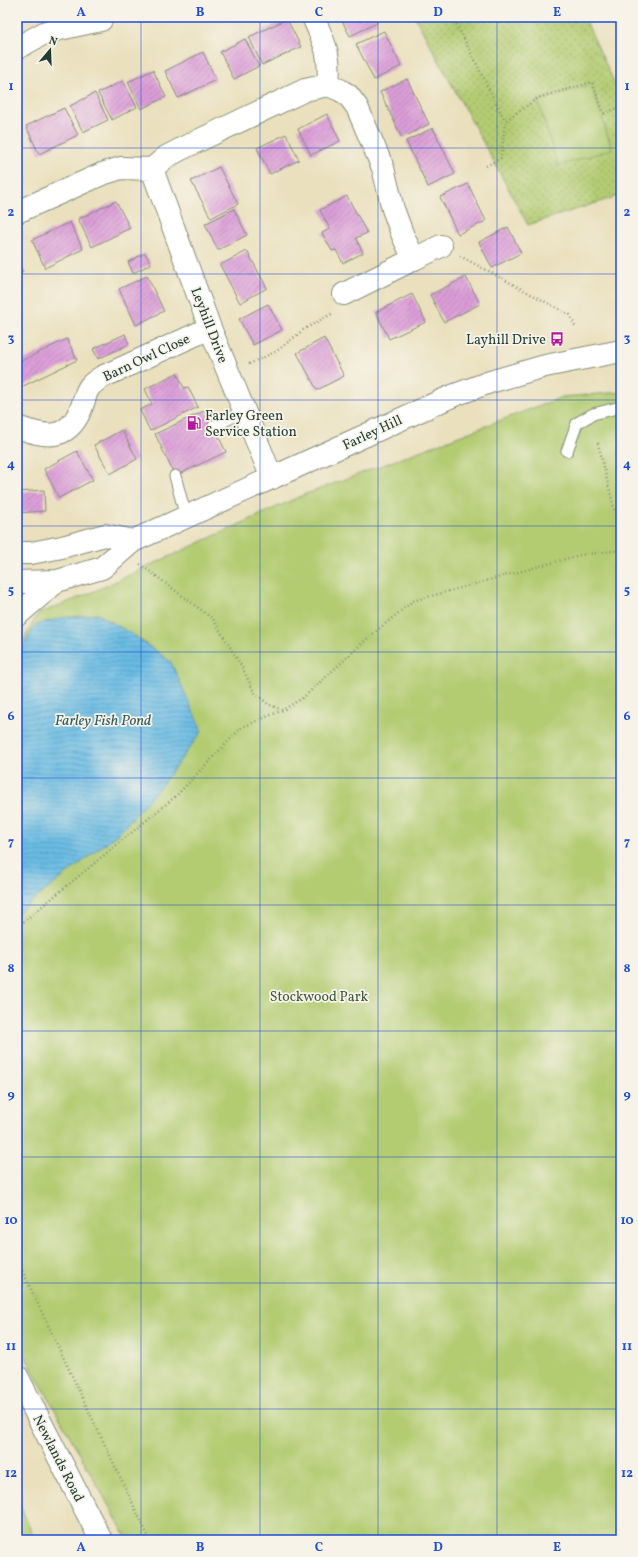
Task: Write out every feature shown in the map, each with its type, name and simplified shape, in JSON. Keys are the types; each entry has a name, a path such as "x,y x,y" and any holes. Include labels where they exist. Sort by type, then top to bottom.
{"street":[{"path":"313,17 328,54 330,66 328,85"},
{"path":"17,48 43,24 101,20"},
{"path":"17,212 102,174 121,168 152,169 166,158 183,148 305,90 328,85 348,95 357,107 383,168 393,209 402,236 414,259"},
{"name":"Leyhill Drive","path":"152,169 210,328 272,478"},
{"path":"344,294 441,246"},
{"name":"Barn Owl Close","path":"17,427 38,434 54,435 66,430 74,422 80,411 85,391 90,384 102,377 210,328"},
{"name":"Farley Hill","path":"17,582 57,581 102,568 135,551 186,517 452,396 490,382 545,366 621,351"},
{"path":"17,553 31,553 62,547 105,535 135,551"},
{"path":"17,615 57,581"},
{"name":"Newlands Road","path":"17,1376 101,1540"}],"lane":[{"path":"567,451 577,423 593,414 621,407"},
{"path":"214,426 244,412"},
{"path":"175,476 186,517"}],"path":[{"path":"452,17 505,121 501,158 486,166"},
{"path":"505,121 538,98 592,82 604,113 621,107"},
{"path":"441,246 570,315 575,326"},
{"path":"228,373 277,351 303,330 336,311 344,294"},
{"path":"598,443 621,537"},
{"path":"17,927 176,796 242,727 282,710 304,698 369,637 413,601 580,555 621,550"},
{"path":"135,551 214,619 242,667 254,692 268,704 282,710"},
{"path":"17,1260 150,1540"}],"green space":[{"path":"415,17 584,17 615,84 621,81 621,195 528,225"},
{"path":"591,84 612,149 558,166 538,101"},
{"name":"Stockwood Park","path":"621,392 621,1540 128,1540 17,1342 17,650 38,614 88,594 301,496 562,397"},
{"path":"17,1499 35,1540 17,1540"}],"water":[{"name":"Farley Fish Pond","path":"98,614 135,636 171,662 202,731 164,782 120,832 17,913 17,658 35,625 61,618"}],"building":[{"path":"340,17 375,17 377,23 350,36"},
{"path":"287,19 301,47 262,65 249,37"},
{"path":"384,31 401,66 374,80 356,44"},
{"path":"245,39 259,66 234,79 220,52"},
{"path":"203,52 216,80 178,98 165,71"},
{"path":"153,70 166,97 141,109 128,82"},
{"path":"407,79 429,124 402,138 380,92"},
{"path":"123,81 137,107 112,120 98,93"},
{"path":"95,93 108,120 83,132 70,106"},
{"path":"64,108 78,135 39,154 26,126"},
{"path":"327,114 340,141 311,155 298,129"},
{"path":"433,128 455,174 428,187 406,141"},
{"path":"17,133 22,143 17,146"},
{"path":"286,134 299,160 270,174 257,148"},
{"path":"219,167 238,204 211,218 191,181"},
{"path":"468,184 486,221 458,234 440,197"},
{"path":"347,196 367,233 356,238 363,253 343,263 336,250 332,251 322,233 330,229 320,210"},
{"path":"116,201 130,228 92,247 78,219"},
{"path":"234,209 247,235 218,250 205,224"},
{"path":"70,222 83,249 45,268 32,240"},
{"path":"508,227 521,253 492,268 479,242"},
{"path":"247,251 267,288 240,303 220,265"},
{"path":"145,253 151,264 133,273 128,262"},
{"path":"17,260 23,272 17,275"},
{"path":"147,276 164,311 136,325 119,289"},
{"path":"466,277 480,304 444,322 430,295"},
{"path":"412,294 426,322 389,339 376,312"},
{"path":"268,304 282,330 253,345 239,319"},
{"path":"125,334 129,344 98,359 93,349"},
{"path":"324,338 344,376 317,390 297,353"},
{"path":"67,339 77,360 17,389 17,363"},
{"path":"177,373 184,388 188,387 198,407 150,431 140,410 152,404 145,389"},
{"path":"206,410 226,452 175,476 155,434"},
{"path":"122,430 137,459 110,474 94,445"},
{"path":"77,451 93,480 59,498 44,469"},
{"path":"44,490 45,511 17,513 17,492"}],"place":[{"name":"Layhill Drive","path":"557,339"},
{"name":"Farley Green Service Station","path":"194,423"}]}
